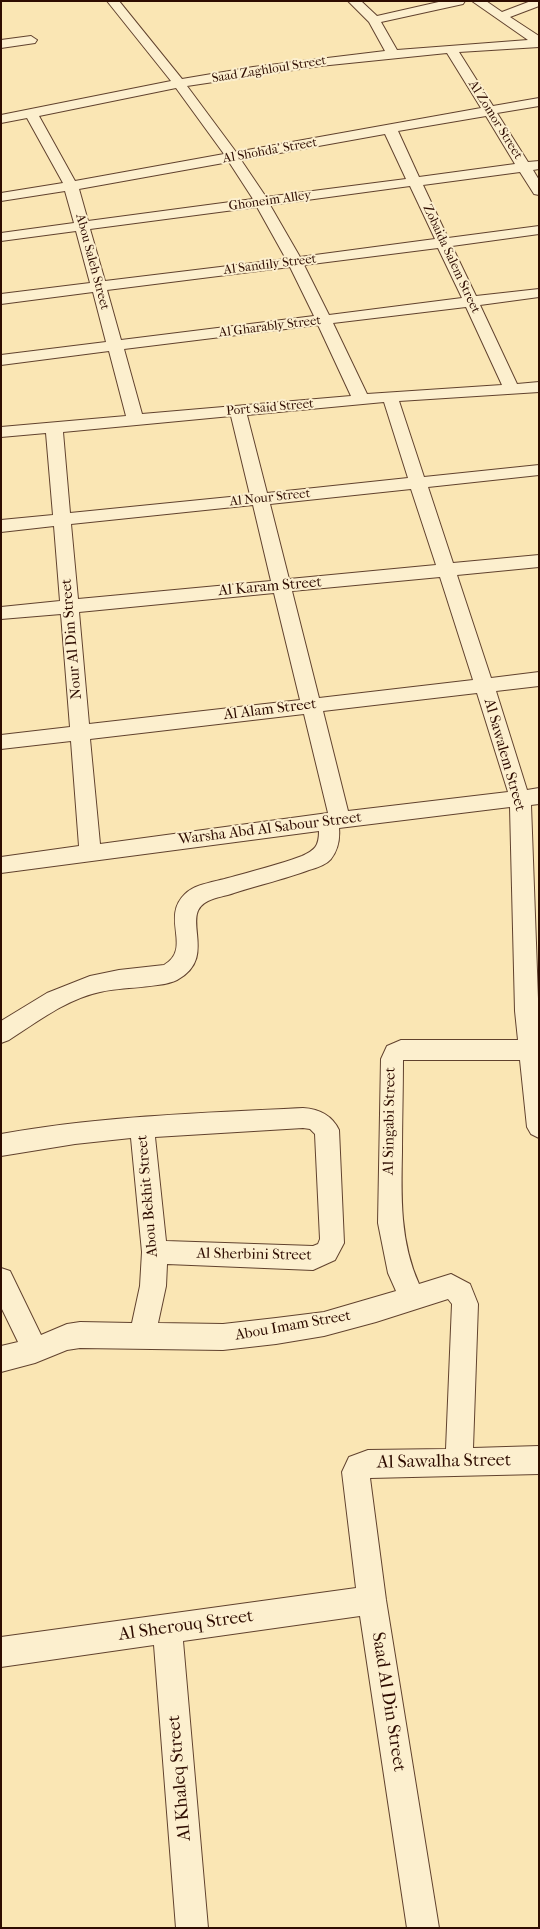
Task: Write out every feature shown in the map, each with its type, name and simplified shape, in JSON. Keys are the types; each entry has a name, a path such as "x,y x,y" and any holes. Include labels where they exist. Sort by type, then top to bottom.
{"street":[{"path":"114,1 180,84 261,202 295,262 361,399"},
{"path":"354,1 374,20 393,54"},
{"path":"374,20 459,1"},
{"path":"478,1 539,43"},
{"path":"501,16 539,2"},
{"path":"1,44 31,40"},
{"name":"Saad Zaghloul Street","path":"1,119 180,84 288,66 393,54 539,43"},
{"name":"Al Zomor Street","path":"451,49 539,191"},
{"name":"Al Shohda' Street","path":"1,197 232,158 539,102"},
{"name":"Abou Saleh Street","path":"31,113 70,186 135,418"},
{"name":"Zobaida Salem Street","path":"390,129 512,389"},
{"name":"Ghoneim Alley","path":"1,237 539,164"},
{"name":"Al Sandily Street","path":"1,299 539,230"},
{"name":"Al Gharably Street","path":"1,360 539,293"},
{"name":"Port Said Street","path":"1,432 135,418 238,411 361,399 539,387"},
{"name":"Al Sawalem Street","path":"390,397 485,685 529,797 522,824 532,1010 530,1050 539,1127"},
{"path":"1,1033 58,1000 89,986 104,982 168,974 177,970 184,963 188,955 186,907 191,900 209,892 320,857 327,850 334,820 311,705 238,411"},
{"name":"Nour Al Din Street","path":"54,426 90,852"},
{"name":"Al Nour Street","path":"1,526 539,470"},
{"name":"Al Karam Street","path":"1,613 539,561"},
{"name":"Al Alam Street","path":"1,742 539,679"},
{"name":"Warsha Abd Al Sabour Street","path":"1,864 334,820 529,797"},
{"name":"Al Singabi Street","path":"412,1298 401,1273 390,1223 388,1198 392,1059 395,1053 401,1050 530,1050"},
{"name":"Al Sherbini Street","path":"142,1128 303,1118 313,1119 321,1123 326,1130 328,1139 332,1239 328,1252 313,1258 155,1252"},
{"path":"1,1145 77,1134 142,1128"},
{"name":"Abou Bekhit Street","path":"142,1128 155,1252 153,1286 142,1336"},
{"path":"1,1280 35,1350"},
{"name":"Abou Imam Street","path":"1,1359 35,1350 67,1337 80,1335 223,1337 324,1324 376,1310 451,1286 461,1293 465,1304 459,1462"},
{"name":"Al Sawalha Street","path":"356,1476 359,1467 368,1464 539,1460"},
{"name":"Saad Al Din Street","path":"356,1476 372,1600 423,1928"},
{"name":"Al Sherouq Street","path":"1,1652 372,1600"},
{"name":"Al Khaleq Street","path":"167,1629 192,1928"}]}
